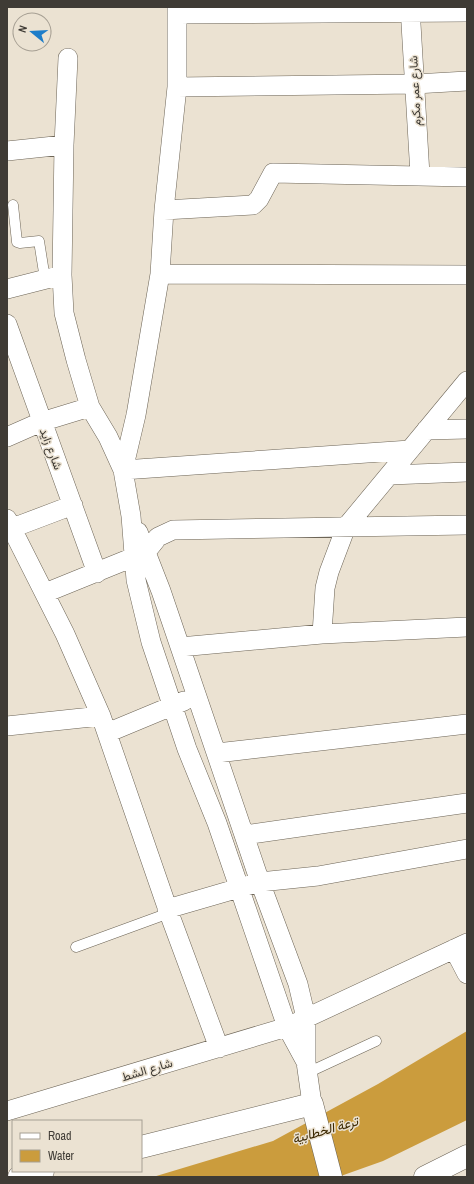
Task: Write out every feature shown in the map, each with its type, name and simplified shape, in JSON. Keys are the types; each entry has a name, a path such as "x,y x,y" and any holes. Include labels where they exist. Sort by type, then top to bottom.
{"street":[{"path":"123,470 136,415 160,274 164,210 177,87 177,11 410,10 467,12"},
{"name":"شارع عمر مكرم","path":"410,10 420,175"},
{"path":"68,58 64,145 54,277 90,407 108,437 123,470 140,555 161,591 196,696 245,834 260,882 298,984 306,1018 307,1068 312,1104 331,1177"},
{"path":"177,87 415,84 467,81"},
{"path":"7,151 64,145"},
{"path":"164,210 253,205 259,199 273,173 467,177"},
{"path":"160,274 467,275"},
{"path":"7,289 54,277"},
{"name":"شارع زايد","path":"7,324 41,422 97,573"},
{"path":"322,634 325,588 329,572 346,527 467,381"},
{"path":"7,437 41,422 90,407"},
{"path":"426,430 467,429"},
{"path":"123,470 410,450"},
{"path":"390,475 467,472"},
{"path":"73,505 9,526 45,593 104,724 168,911 219,1048"},
{"path":"45,593 140,555 158,536 174,530 467,525"},
{"path":"140,555 136,580 152,642 187,749 217,823 238,888 287,1027 307,1068"},
{"path":"180,647 322,634 467,627"},
{"path":"7,726 104,724 173,705 196,696"},
{"path":"217,753 467,724"},
{"path":"245,834 467,803"},
{"path":"168,911 260,882 318,876 467,849"},
{"path":"461,946 467,974"},
{"name":"شارع الشط","path":"8,1109 287,1027 461,946"},
{"path":"142,1147 312,1104"},
{"path":"426,1177 467,1156"},
{"path":"19,1177 39,1172"}],"lane":[{"path":"13,205 17,242 39,241 54,277"},
{"path":"76,947 168,911"},
{"path":"307,1068 376,1041"}],"water":[{"name":"ترعة الخطابية","path":"467,1031 467,1120 383,1161 338,1177 153,1177 273,1141 378,1084"}]}
